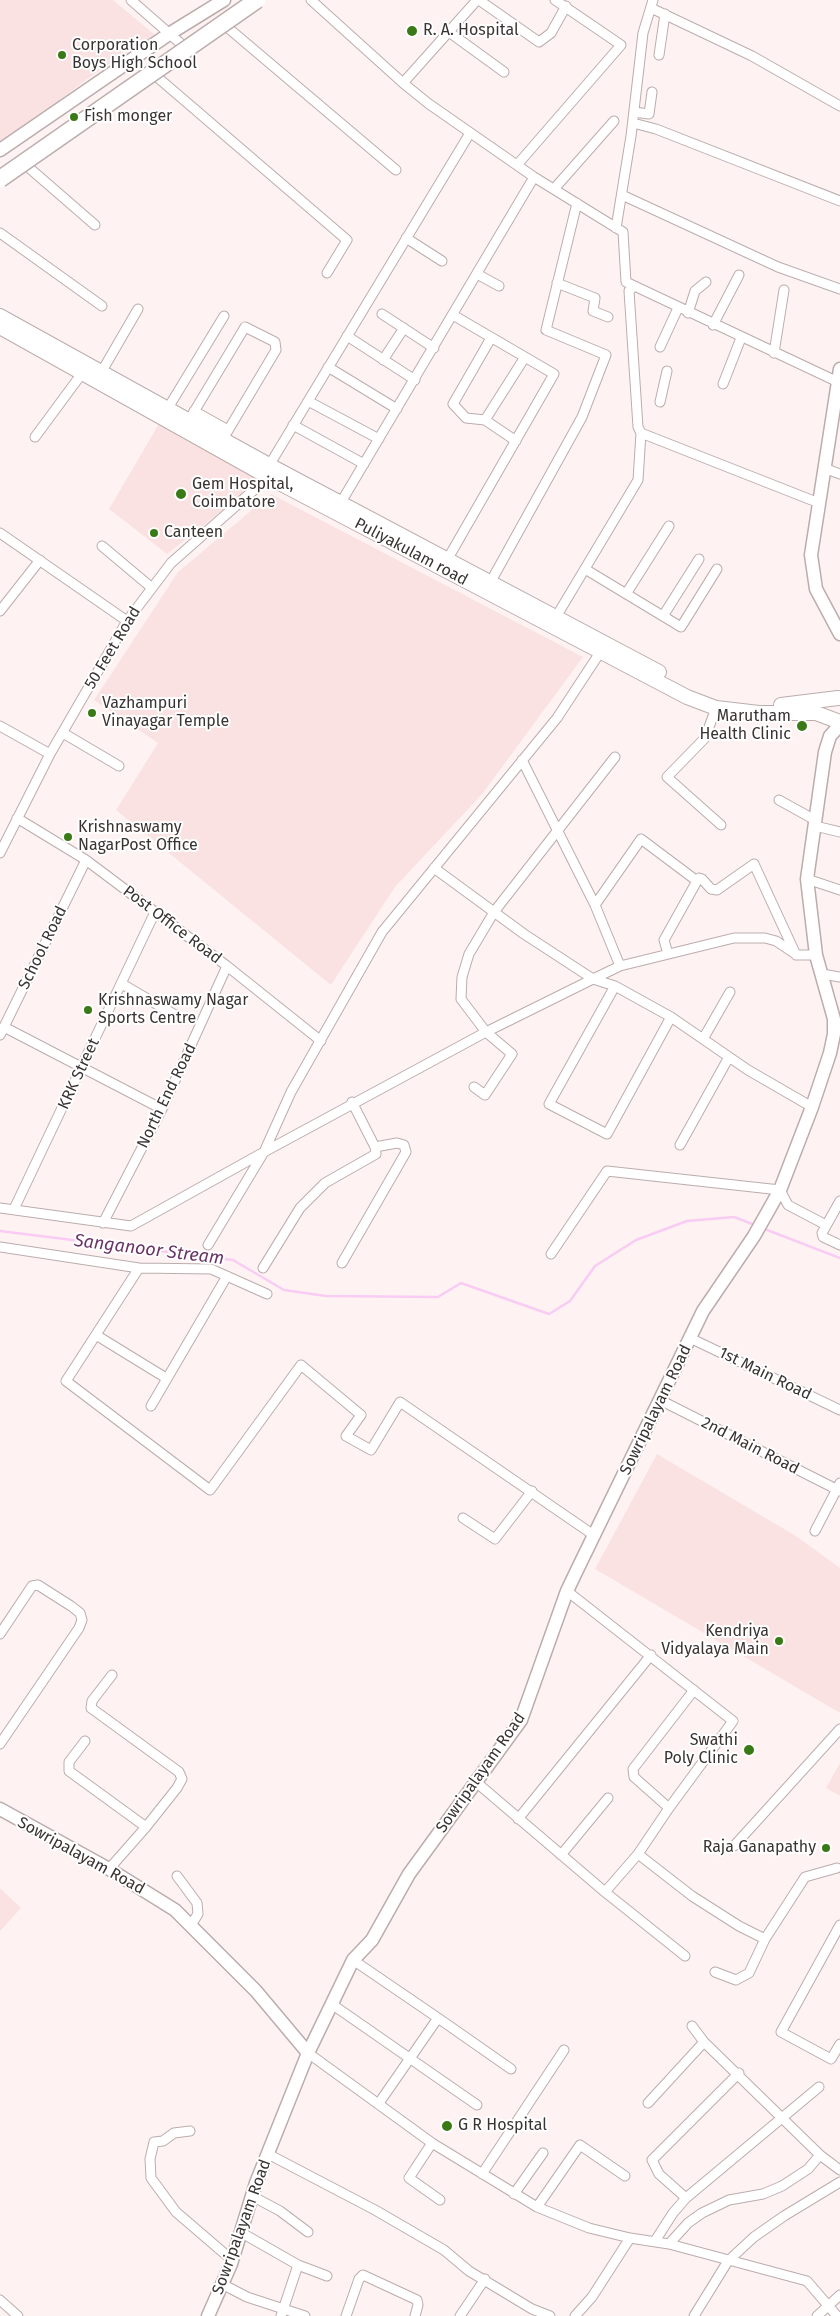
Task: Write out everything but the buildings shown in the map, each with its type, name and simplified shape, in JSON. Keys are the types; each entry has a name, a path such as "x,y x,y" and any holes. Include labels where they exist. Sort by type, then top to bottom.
{"highway":[{"path":"0,165 238,0"},
{"path":"0,179 257,0"}],"main road":[{"name":"Puliyakulam road","path":"0,316 168,408 192,416 225,435 269,472 340,504 556,617 603,648 687,697 716,708 759,713 816,714 840,722"},
{"name":"Puliyakulam road","path":"0,327 269,472 603,648 696,692 726,701 756,705 791,704 839,697"},
{"path":"839,697 837,711 840,722"}],"street":[{"path":"0,150 169,34 224,0"},
{"path":"0,187 27,166 267,0"},
{"path":"311,0 403,83 470,133 554,190 623,232 626,282 774,353 839,376 836,419 824,468 811,555 816,589 840,634"},
{"path":"403,83 478,0 539,42 551,33 566,6"},
{"path":"517,165 621,45 555,0"},
{"path":"132,1 190,52"},
{"path":"616,228 633,123 643,33 652,4 665,14 752,56 840,106"},
{"path":"659,55 665,14"},
{"path":"227,27 396,170"},
{"path":"449,32 504,72"},
{"path":"156,76 347,240 327,273"},
{"path":"634,112 649,114 652,92"},
{"path":"554,190 614,121"},
{"path":"633,123 656,129 840,201"},
{"name":"50 Feet Road","path":"0,852 50,754 127,621 171,563 269,472 293,425 470,133"},
{"path":"27,166 96,225"},
{"path":"340,504 534,177"},
{"path":"622,195 778,267 840,289"},
{"path":"490,583 582,417 606,355 546,330 577,204"},
{"path":"0,232 102,306"},
{"path":"406,238 442,261"},
{"path":"477,274 499,286"},
{"path":"713,325 739,275"},
{"path":"688,313 695,291 706,282"},
{"path":"557,284 595,298 593,311 608,317"},
{"path":"556,617 638,480 641,433 638,427 629,291 634,286"},
{"path":"774,353 784,290"},
{"path":"102,371 138,308"},
{"path":"660,347 678,308"},
{"path":"382,314 434,348"},
{"path":"447,560 554,374 453,315"},
{"path":"168,408 224,316"},
{"path":"192,416 246,327 268,338 277,344 276,350 225,435"},
{"path":"383,360 404,328"},
{"path":"347,336 415,380"},
{"path":"491,338 453,404 466,418 485,420 516,441"},
{"path":"723,384 741,338"},
{"path":"485,420 525,357"},
{"path":"328,367 397,409"},
{"path":"660,402 667,371"},
{"path":"35,437 83,372"},
{"path":"308,401 379,439"},
{"path":"293,425 364,464"},
{"path":"641,433 819,504"},
{"path":"824,468 840,474"},
{"path":"626,594 669,526"},
{"path":"0,533 127,621"},
{"path":"102,546 152,588"},
{"path":"663,616 699,559"},
{"path":"1,609 40,560"},
{"path":"585,570 682,627 717,569"},
{"path":"208,1245 264,1152 291,1092 382,932 557,718 603,648"},
{"path":"716,708 705,738 667,777 721,825"},
{"name":"Sowripalayam Road","path":"208,2316 232,2260 252,2196 308,2053 333,2005 353,1960 372,1940 410,1874 522,1720 567,1591 703,1311 754,1236 780,1190 812,1107 830,1053 837,1022 816,955 807,879 825,752 830,736 840,722"},
{"path":"0,726 50,754"},
{"path":"63,733 119,766"},
{"path":"474,1087 485,1095 512,1054 486,1032 460,999 462,977 469,954 494,912 557,834 614,757"},
{"path":"522,760 557,834 595,905 620,966"},
{"path":"779,800 815,823 840,832"},
{"name":"Post Office Road","path":"17,818 86,860 227,966 321,1041"},
{"path":"595,905 641,839 697,881"},
{"name":"School Road","path":"2,1031 86,860"},
{"path":"668,954 664,940 699,878 711,889 717,890 754,864 797,955"},
{"path":"434,868 494,912 593,979 616,986 671,1017 729,1057 812,1107"},
{"path":"807,879 840,890"},
{"name":"KRK Street","path":"14,1209 155,912"},
{"path":"0,1208 131,1226 352,1102 486,1032 620,966 734,938 756,937 776,941 797,955 816,955"},
{"name":"North End Road","path":"103,1223 162,1109 227,966"},
{"path":"822,974 840,977"},
{"path":"122,984 182,1019"},
{"path":"616,986 549,1104 607,1134 671,1017"},
{"path":"703,1039 730,992"},
{"path":"2,1031 83,1066 162,1109"},
{"path":"680,1145 729,1057"},
{"path":"263,1268 300,1208 325,1184 376,1154 375,1147 352,1102"},
{"path":"342,1262 406,1152 404,1145 397,1143 375,1147"},
{"path":"551,1254 607,1171 780,1190 788,1205 826,1225"},
{"path":"840,1201 826,1225 823,1237 840,1245"},
{"path":"0,1247 139,1268 212,1269 267,1294"},
{"path":"139,1268 66,1381 210,1490 301,1366 361,1415 346,1436 370,1450 400,1402 595,1536"},
{"path":"151,1406 227,1276"},
{"path":"96,1335 166,1378"},
{"name":"1st Main Road","path":"690,1338 840,1410"},
{"name":"2nd Main Road","path":"660,1400 839,1488"},
{"path":"815,1531 839,1488"},
{"path":"463,1518 495,1539 532,1491"},
{"path":"0,1634 32,1586 38,1585 71,1606 80,1614 82,1620 79,1628 1,1741"},
{"path":"567,1591 733,1721 668,1808 638,1854 605,1892"},
{"path":"518,1819 650,1655"},
{"path":"108,1869 146,1827 182,1779 179,1772 90,1708 92,1700 112,1675"},
{"path":"668,1808 634,1777 633,1769 694,1690"},
{"path":"734,1846 840,1729"},
{"path":"84,1742 69,1762 69,1771 146,1827"},
{"path":"476,1782 605,1892 685,1956"},
{"path":"561,1855 608,1798"},
{"name":"Sowripalayam Road","path":"0,1809 108,1869 175,1910 256,1991 308,2053"},
{"path":"638,1854 692,1896 765,1940"},
{"path":"715,1972 736,1980 749,1973 765,1940 805,1877 839,1867"},
{"path":"177,1876 197,1903 198,1914 191,1925"},
{"path":"840,1925 781,2032 832,2059 840,2044"},
{"path":"353,1960 511,2069"},
{"path":"333,2005 477,2105"},
{"path":"379,2103 438,2018"},
{"path":"692,2026 704,2042 739,2073 820,2155 840,2170"},
{"path":"648,2103 704,2042"},
{"path":"482,2174 564,2050"},
{"path":"308,2053 379,2103 432,2144 537,2207 589,2228 630,2238 669,2244 807,2281 837,2316"},
{"path":"686,2198 659,2174 652,2160 739,2073"},
{"path":"655,2241 673,2213 686,2198 819,2087"},
{"path":"190,2131 174,2133 163,2141 154,2142 150,2159 151,2178 176,2212 232,2260"},
{"path":"432,2144 409,2178 440,2200"},
{"path":"537,2207 580,2145 625,2176"},
{"path":"514,2194 544,2153"},
{"path":"268,2154 375,2210 444,2250 469,2271 532,2309 550,2316"},
{"path":"669,2244 688,2224 702,2213 729,2200 763,2194 782,2186 808,2169 820,2155"},
{"path":"694,2316 728,2261 754,2237 784,2216 840,2182"},
{"path":"252,2196 280,2211 308,2232"},
{"path":"242,2233 298,2265 327,2276"},
{"path":"576,2316 592,2297 630,2238"},
{"path":"282,2313 298,2265"},
{"path":"346,2316 359,2279 363,2275 417,2300 418,2305 414,2316"},
{"path":"460,2316 485,2279"},
{"path":"222,2284 282,2313 305,2316"},
{"path":"818,2316 840,2295"},
{"path":"0,2300 18,2316"}],"shaded area":[{"name":"Corporation Boys High School","path":"0,0 113,0 155,35 94,74 0,145"},
{"name":"Gem Hospital, Coimbatore","path":"160,422 262,479 167,554 109,509"},
{"path":"271,494 583,657 483,793 395,887 331,985 116,810 158,743 94,700 178,572"},
{"name":"Kendriya Vidyalaya Main","path":"657,1454 796,1536 840,1568 840,1713 595,1569"},
{"path":"840,1763 840,1796 826,1788"},
{"path":"0,1888 21,1908 0,1931"}],"waterway":[{"name":"Sanganoor Stream","path":"0,1231 233,1260 284,1290 326,1296 438,1297 461,1283 549,1314 570,1301 595,1266 636,1240 687,1221 734,1217 755,1225"},
{"name":"Sanganoor Stream","path":"762,1228 840,1258"}],"place":[{"name":"R. A. Hospital","path":"412,31"},
{"name":"Corporation Boys High School","path":"62,55"},
{"name":"Fish monger","path":"74,117"},
{"name":"Gem Hospital, Coimbatore","path":"181,494"},
{"name":"Canteen","path":"154,533"},
{"name":"Vazhampuri Vinayagar Temple","path":"92,713"},
{"name":"Marutham Health Clinic","path":"802,726"},
{"name":"Krishnaswamy NagarPost Office","path":"68,837"},
{"name":"Krishnaswamy Nagar Sports Centre","path":"88,1010"},
{"name":"Kendriya Vidyalaya Main","path":"779,1641"},
{"name":"Swathi Poly Clinic","path":"749,1750"},
{"name":"Raja Ganapathy","path":"826,1848"},
{"name":"G R Hospital","path":"447,2126"}]}
